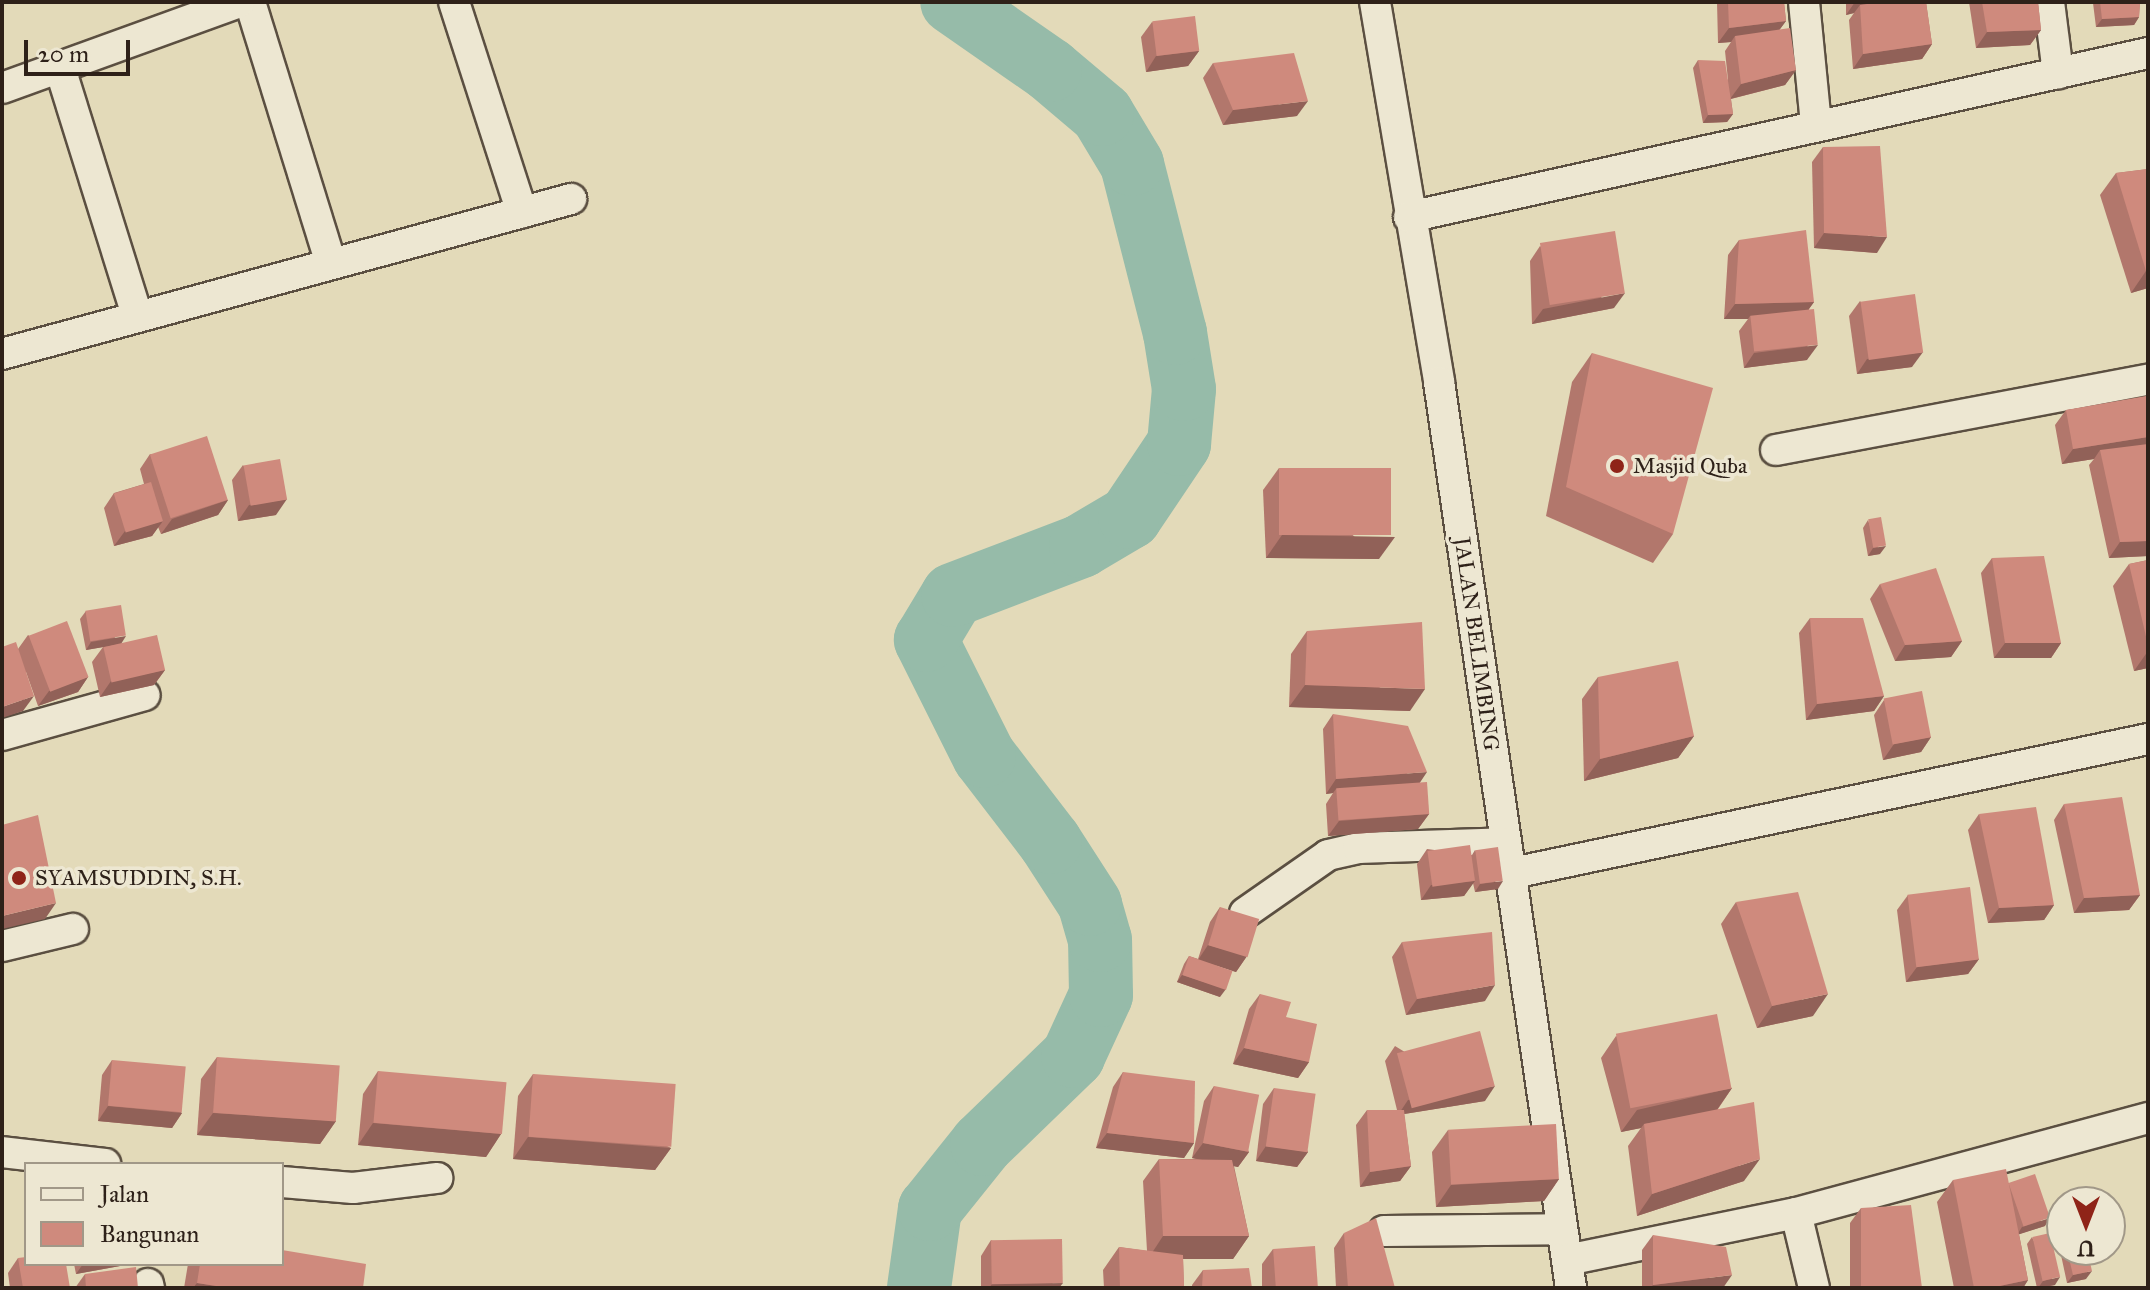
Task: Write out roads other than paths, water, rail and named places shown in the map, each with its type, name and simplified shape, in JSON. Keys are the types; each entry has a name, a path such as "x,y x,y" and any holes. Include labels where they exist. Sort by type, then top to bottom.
{"street":[{"path":"2,88 239,2"},
{"path":"250,2 331,264"},
{"path":"454,2 522,212"},
{"name":"JALAN BELIMBING","path":"1375,2 1439,382 1508,874 1569,1274"},
{"path":"1804,2 1816,124"},
{"path":"2049,2 2058,73"},
{"path":"1409,217 1816,124 2148,53"},
{"path":"60,68 137,315"},
{"path":"2,354 571,199"},
{"path":"1776,450 2148,380"},
{"path":"2,735 145,695"},
{"path":"1508,874 2148,739"},
{"path":"1245,913 1328,855 1358,848 1505,843"},
{"path":"2,946 73,929"},
{"path":"1569,1274 2148,1118"},
{"path":"2,1152 88,1162"},
{"path":"284,1182 353,1188 437,1178"},
{"path":"1796,1213 1814,1288"},
{"path":"1384,1231 1562,1229"}],"waterway":[{"path":"919,1288 930,1209 982,1144 1073,1056 1101,995 1100,940 1090,904 1050,842 984,756 926,640 953,595 1081,546 1130,517 1179,444 1184,389 1175,333 1132,164 1102,114 1050,70 952,2"}],"place":[{"name":"Masjid Quba","path":"1617,466"},
{"name":"SYAMSUDDIN, S.H.","path":"19,878"}]}
